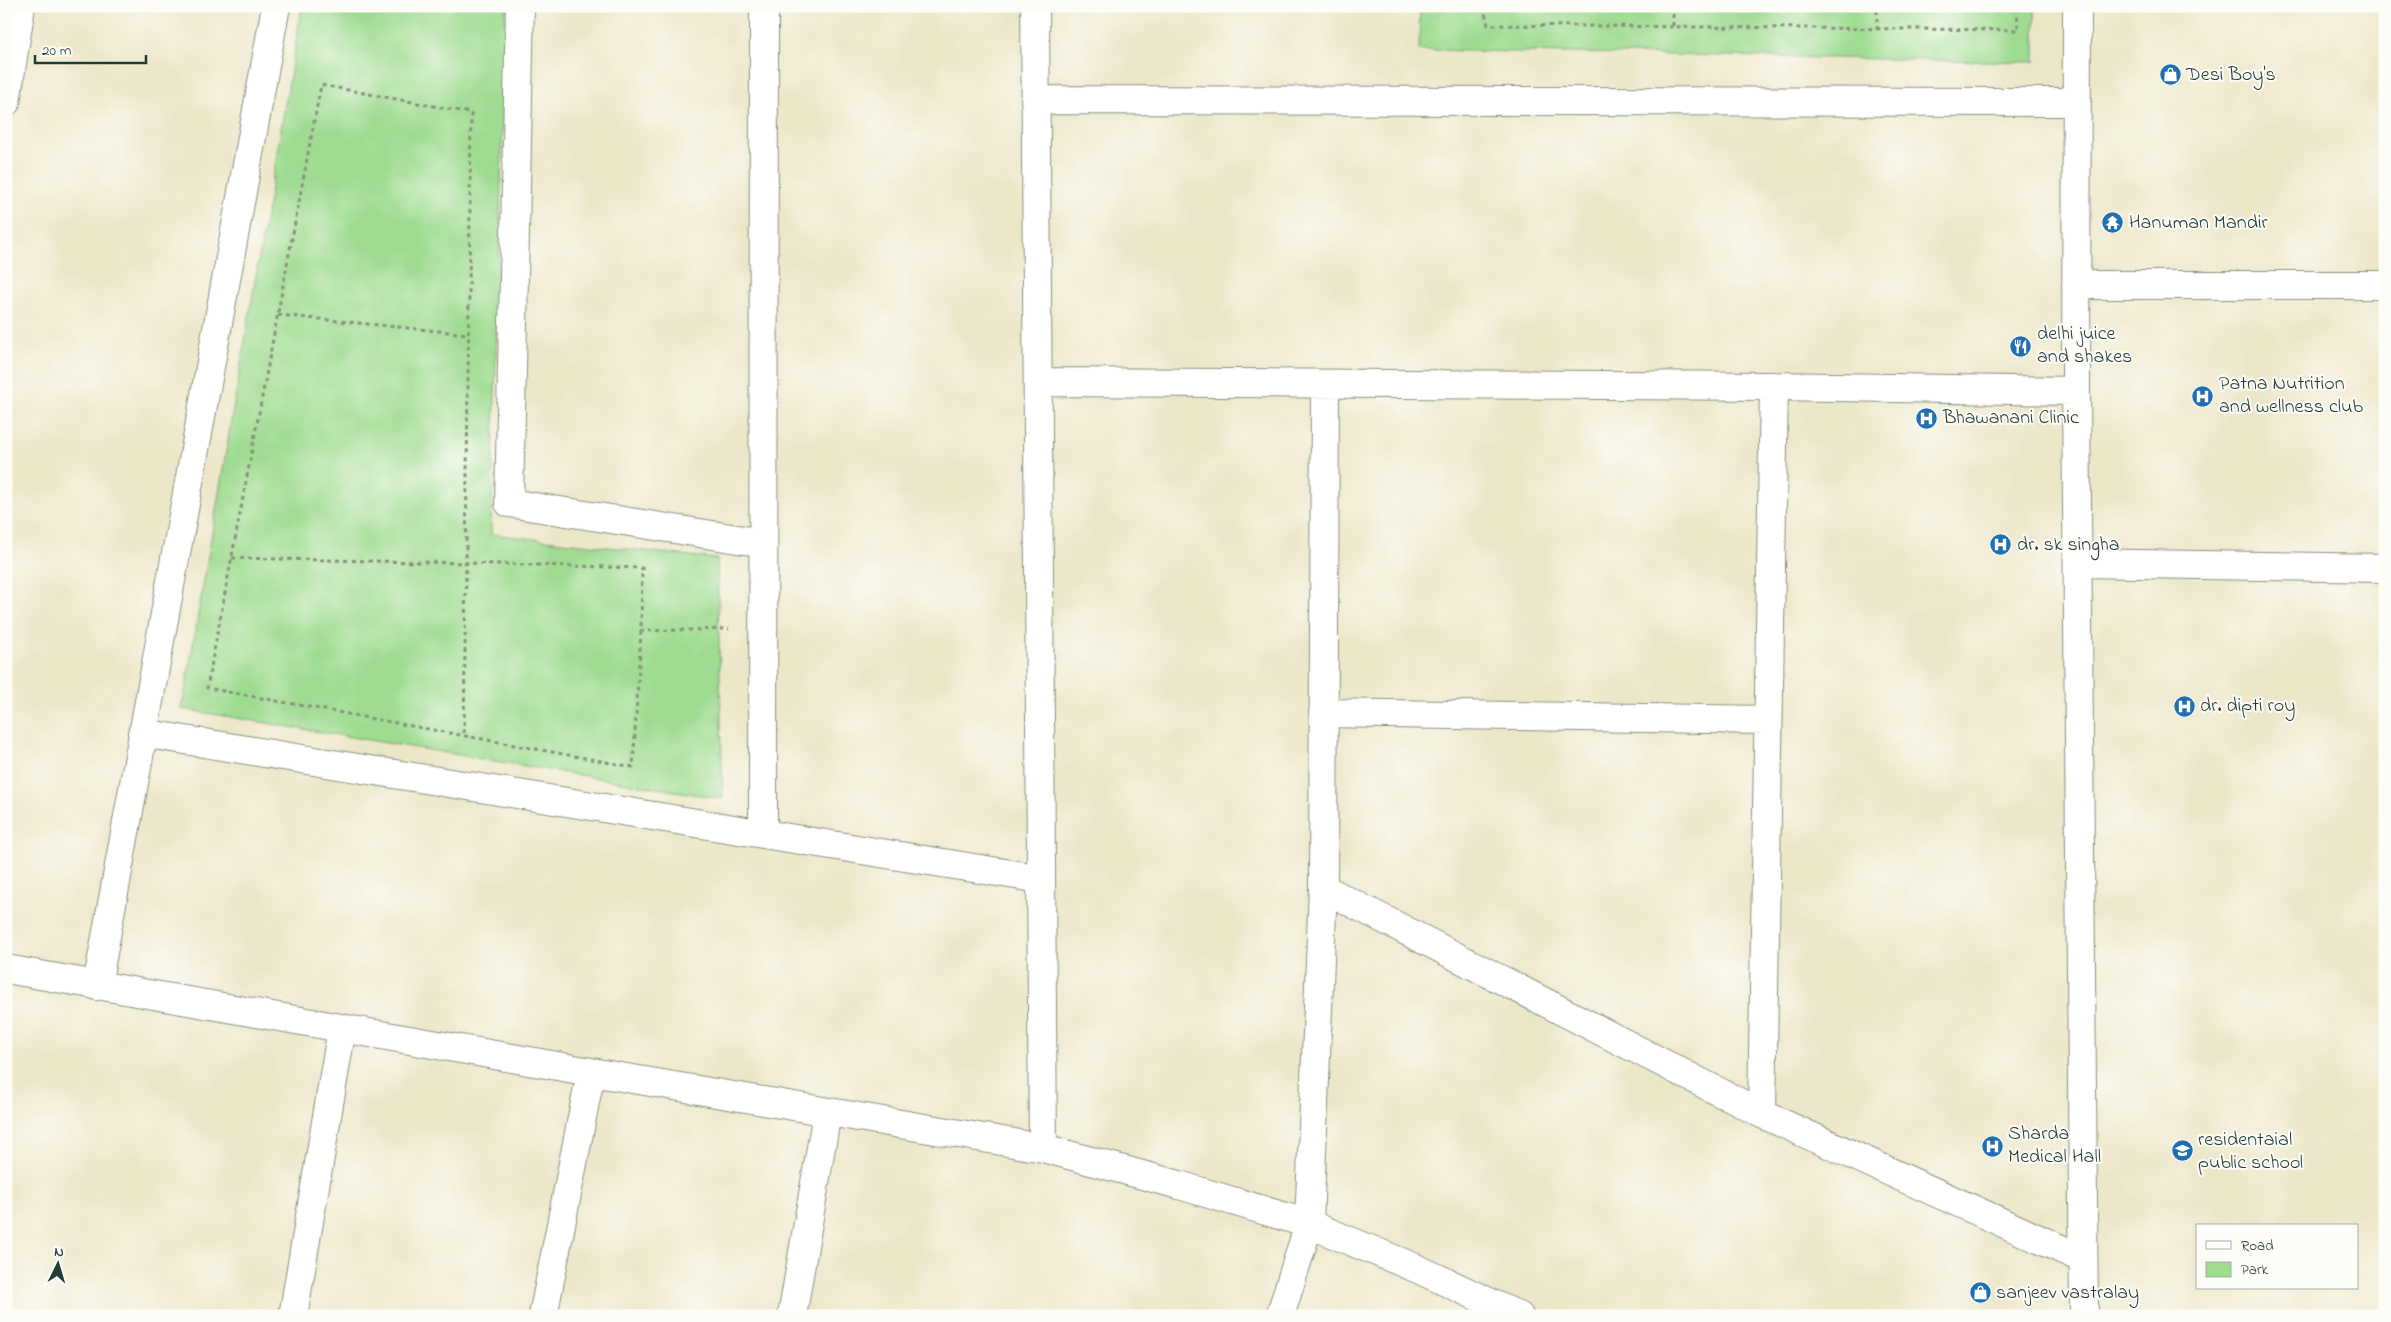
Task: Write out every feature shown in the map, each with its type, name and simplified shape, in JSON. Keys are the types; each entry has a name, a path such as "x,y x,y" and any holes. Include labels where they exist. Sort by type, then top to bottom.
{"street":[{"path":"6,102 21,6"},
{"path":"98,986 142,733 276,6"},
{"path":"520,6 509,503 763,543"},
{"path":"762,833 764,6"},
{"path":"1034,6 1042,1148"},
{"path":"2077,6 2076,391 2084,1316"},
{"path":"1035,100 2076,102"},
{"path":"2076,285 2385,285"},
{"path":"1038,382 1774,386 2076,391"},
{"path":"1280,1316 1309,1224 1323,888 1325,384"},
{"path":"1762,1114 1774,386"},
{"path":"2078,563 2385,568"},
{"path":"1324,714 1768,720"},
{"path":"142,733 1041,879"},
{"path":"1323,888 1762,1114 2083,1259"},
{"path":"6,969 827,1113 1042,1148 1179,1184 1309,1224 1418,1269 1519,1316"},
{"path":"293,1316 342,1028"},
{"path":"543,1316 592,1072"},
{"path":"792,1316 827,1113"}],"path":[{"path":"1483,6 1488,25 2018,30 2017,6"},
{"path":"1673,6 1673,27"},
{"path":"1877,6 1877,30"},
{"path":"232,558 466,563 642,568 641,632 633,767 464,736 207,688 321,85 471,113 468,334 466,563 464,736"},
{"path":"278,315 468,334"},
{"path":"641,632 762,628"}],"green space":[{"path":"302,6 506,6 491,534 717,559 723,799 182,709"},
{"path":"1420,6 2035,6 2035,62 1419,50"}],"place":[{"name":"Desi Boy's","path":"2170,75"},
{"name":"Hanuman Mandir","path":"2113,223"},
{"name":"delhi juice and shakes","path":"2021,346"},
{"name":"Patna Nutrition and wellness club","path":"2203,396"},
{"name":"Bhawanani Clinic","path":"1927,418"},
{"name":"dr. sk singha","path":"2001,545"},
{"name":"dr. dipti roy","path":"2184,706"},
{"name":"Sharda Medical Hall","path":"1992,1146"},
{"name":"residentaial public school","path":"2182,1151"},
{"name":"sanjeev vastralay","path":"1980,1293"}]}
